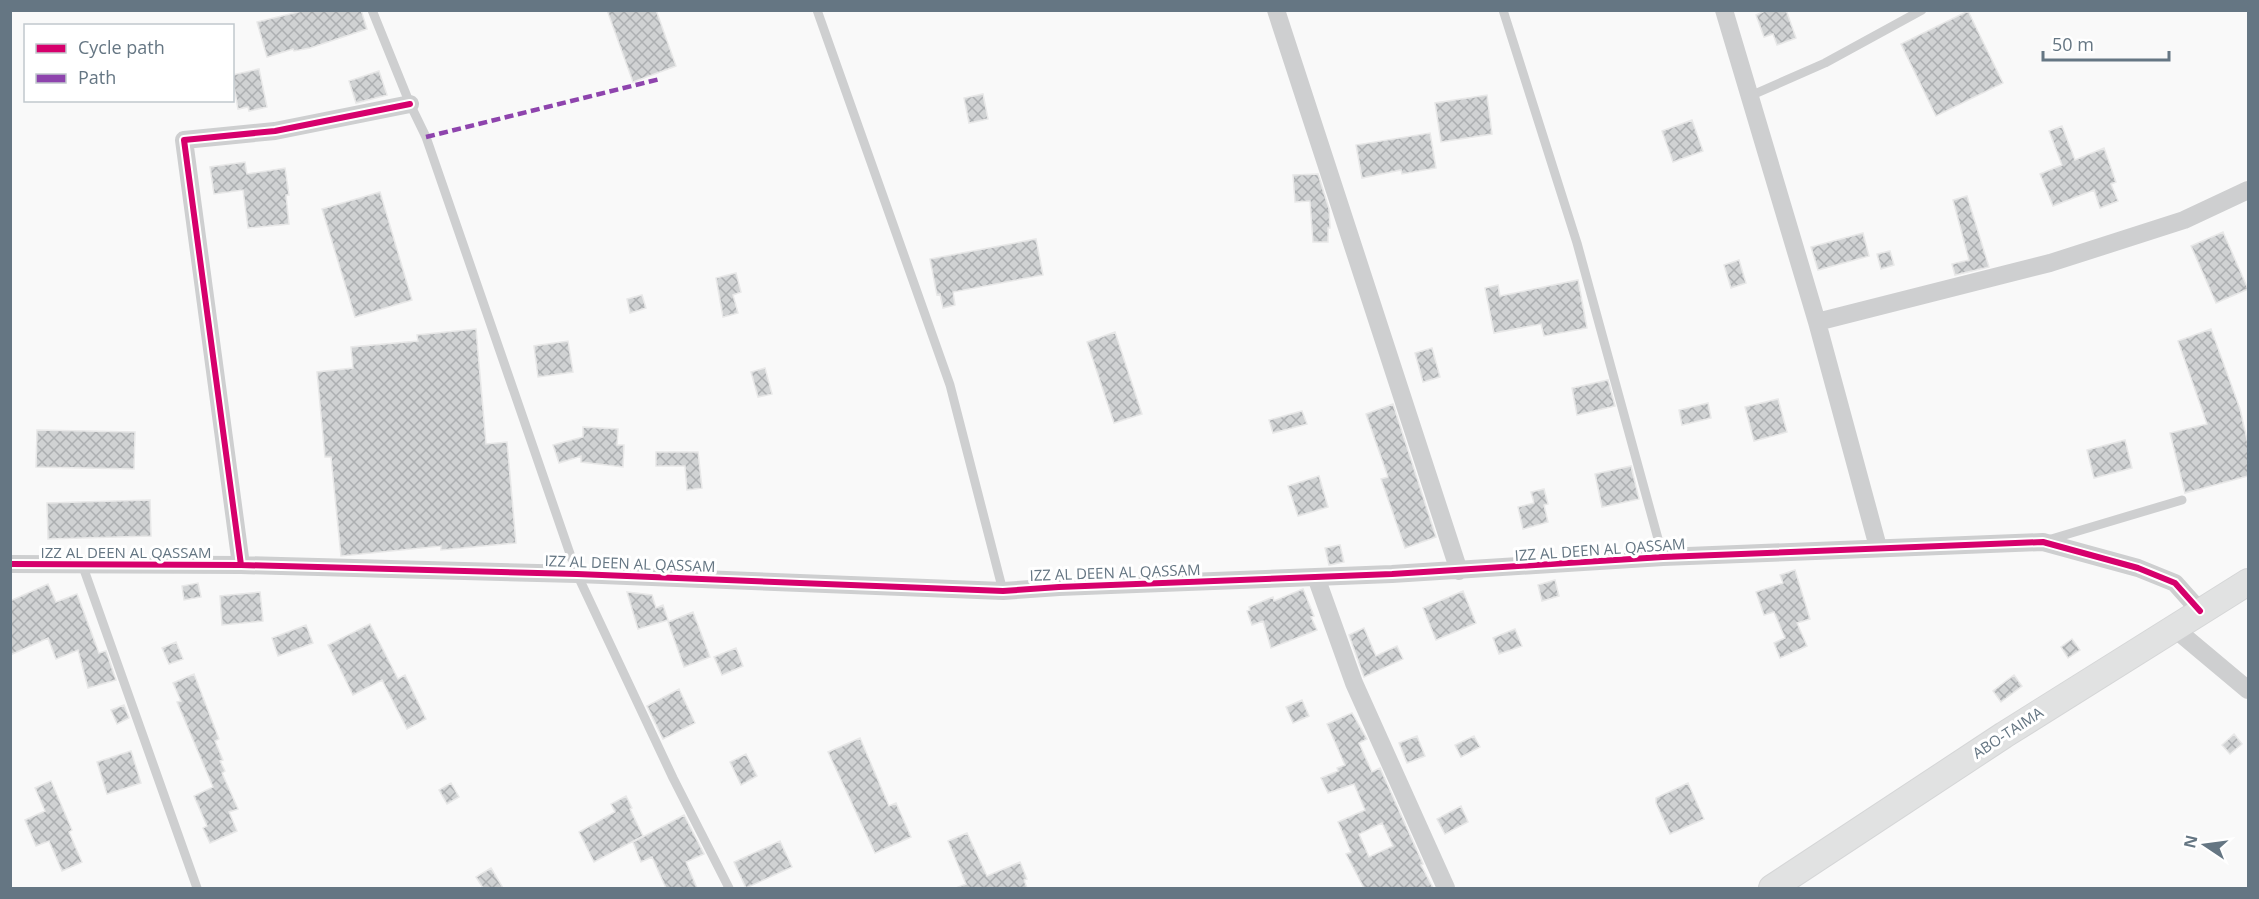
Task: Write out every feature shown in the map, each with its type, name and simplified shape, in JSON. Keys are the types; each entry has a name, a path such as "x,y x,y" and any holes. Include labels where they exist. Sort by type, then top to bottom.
{"street":[{"path":"1276,10 1459,571"},
{"path":"1724,10 1816,322 1878,548"},
{"path":"241,565 184,140 275,131 410,104"},
{"path":"1816,322 2050,262 2184,220 2248,190"},
{"name":"IZZ AL DEEN AL QASSAM","path":"10,564 241,565 577,574 1003,591 1459,571 1664,557 2043,542 2138,568 2175,583 2200,611"},
{"path":"1316,577 1354,683 1446,888"},
{"name":"ABO-TAIMA","path":"1772,888 2004,735 2248,582"},
{"path":"2174,628 2248,690"}],"lane":[{"path":"372,10 410,104 426,137 577,574 673,778 729,888"},
{"path":"817,10 950,385 1003,591"},
{"path":"1503,10 1577,243 1664,557"},
{"path":"1750,96 1825,63 1922,10"},
{"path":"2043,542 2182,500"},
{"path":"82,564 197,888"}],"building":[{"path":"306,10 361,10 367,29 310,48 294,51 293,49 267,57 257,22"},
{"path":"607,10 656,10 676,66 633,82"},
{"path":"1767,10 1786,10 1796,38 1777,45 1773,34 1764,37 1756,15"},
{"path":"1968,11 2003,83 1936,116 1901,44"},
{"path":"259,69 267,107 249,111 248,107 238,109 234,75"},
{"path":"379,71 387,95 356,103 349,81"},
{"path":"983,94 988,119 969,123 964,98"},
{"path":"1487,95 1492,134 1441,142 1435,103"},
{"path":"1692,120 1703,151 1673,162 1662,131"},
{"path":"2062,126 2075,160 2104,148 2116,182 2111,184 2118,201 2100,208 2094,190 2053,206 2040,174 2062,165 2049,131"},
{"path":"1430,133 1436,168 1402,174 1401,170 1362,178 1356,145"},
{"path":"245,162 247,174 285,168 289,195 286,195 289,224 248,228 243,190 214,194 210,167"},
{"path":"1318,174 1329,209 1328,242 1313,242 1310,201 1295,202 1293,175"},
{"path":"380,192 412,300 355,317 322,209"},
{"path":"1967,196 1989,267 1955,275 1952,264 1969,260 1953,200"},
{"path":"2223,232 2248,289 2216,303 2191,246"},
{"path":"1863,233 1869,256 1818,270 1811,247"},
{"path":"1036,239 1043,275 953,292 955,305 943,308 940,294 937,295 930,259"},
{"path":"1890,251 1894,265 1881,269 1877,254"},
{"path":"1739,260 1746,283 1731,288 1724,265"},
{"path":"736,273 741,292 733,295 738,313 723,317 716,278"},
{"path":"1578,280 1587,328 1544,336 1541,324 1494,333 1485,288 1498,285 1500,296"},
{"path":"642,295 646,308 630,313 627,299"},
{"path":"476,329 486,444 507,442 516,543 441,550 441,546 341,556 331,457 325,457 317,372 353,368 351,347 418,341 417,335"},
{"path":"2211,329 2240,409 2248,444 2248,476 2185,493 2170,433 2207,424 2178,341"},
{"path":"1115,332 1142,414 1114,423 1087,342"},
{"path":"568,341 573,372 538,377 534,346"},
{"path":"1432,348 1440,377 1423,382 1415,353"},
{"path":"765,368 772,394 758,397 751,372"},
{"path":"1608,380 1615,406 1577,415 1572,388"},
{"path":"1778,399 1787,432 1754,441 1745,407"},
{"path":"1708,403 1711,418 1682,425 1679,410"},
{"path":"1393,404 1436,537 1405,548 1381,479 1388,477 1366,414"},
{"path":"1302,411 1307,424 1273,433 1269,420"},
{"path":"583,427 618,429 617,445 624,445 623,467 581,462 581,456 559,463 553,445 583,437"},
{"path":"37,430 135,432 134,469 36,467"},
{"path":"2125,440 2132,468 2094,478 2087,450"},
{"path":"656,452 698,452 702,488 687,490 685,466 656,466"},
{"path":"1631,466 1639,499 1602,507 1595,474"},
{"path":"1319,476 1328,507 1298,516 1288,486"},
{"path":"1544,489 1548,504 1544,505 1548,522 1523,529 1518,507 1534,503 1531,492"},
{"path":"150,500 151,536 48,539 47,503"},
{"path":"1340,545 1344,562 1329,565 1325,548"},
{"path":"1795,570 1810,619 1797,623 1807,646 1780,658 1774,643 1785,638 1774,612 1764,615 1756,592 1783,583 1780,575"},
{"path":"1555,580 1559,596 1542,601 1538,585"},
{"path":"198,583 201,597 184,600 182,586"},
{"path":"48,584 56,602 77,594 99,653 106,651 116,680 88,688 78,650 56,659 48,638 10,655 10,601"},
{"path":"1303,589 1317,630 1271,648 1263,621 1252,625 1247,611 1250,610 1249,607 1273,597 1274,601"},
{"path":"1463,591 1476,623 1436,640 1423,608"},
{"path":"260,592 263,621 222,625 220,596"},
{"path":"627,592 652,595 656,608 663,605 668,620 638,629"},
{"path":"693,612 710,657 684,667 668,622"},
{"path":"370,624 398,679 405,675 426,719 407,729 382,680 353,695 328,645"},
{"path":"306,625 313,643 278,656 272,638"},
{"path":"1364,628 1376,656 1397,646 1403,659 1364,677 1349,635"},
{"path":"1515,629 1522,646 1499,654 1493,638"},
{"path":"2072,639 2080,650 2068,658 2061,647"},
{"path":"176,642 183,659 169,664 162,648"},
{"path":"736,648 743,666 722,675 714,657"},
{"path":"194,674 219,739 215,741 223,760 220,761 225,771 222,773 238,809 229,812 237,831 210,843 203,828 207,826 194,796 213,787 177,702 181,701 173,683"},
{"path":"2014,675 2022,686 2001,702 1993,691"},
{"path":"679,689 695,723 663,739 647,706"},
{"path":"1302,700 1309,716 1293,723 1286,707"},
{"path":"124,705 129,718 117,724 111,710"},
{"path":"1352,713 1367,739 1359,743 1372,772 1380,768 1433,888 1364,888 1346,854 1351,852 1338,822 1365,810 1354,784 1328,793 1321,778 1338,771 1337,768 1345,765 1327,724","holes":["1382,823 1393,846 1369,857 1359,834"]},
{"path":"2234,734 2242,744 2230,754 2222,745"},
{"path":"1417,736 1425,756 1407,763 1399,743"},
{"path":"1474,736 1480,747 1461,757 1455,745"},
{"path":"860,738 889,806 896,803 911,837 875,853 828,752"},
{"path":"131,751 141,783 107,794 97,762"},
{"path":"746,754 757,776 741,785 730,762"},
{"path":"51,781 72,830 69,832 82,862 62,871 49,841 36,846 25,820 45,811 35,788"},
{"path":"451,783 459,797 447,804 439,790"},
{"path":"1688,783 1704,819 1670,834 1656,803 1656,798"},
{"path":"626,796 643,836 594,862 579,832 615,812 611,804"},
{"path":"1461,806 1468,822 1445,834 1437,819"},
{"path":"684,815 704,854 686,862 697,888 666,888 652,857 641,862 633,842"},
{"path":"967,833 987,876 1020,862 1027,879 1024,880 1027,888 956,888 966,884 948,841"},
{"path":"780,841 792,867 746,888 734,862"},
{"path":"491,868 503,888 483,888 476,877"}],"marked path":[{"path":"426,137 660,79"}],"cycle path":[{"path":"241,565 184,140 275,131 410,104"},
{"path":"10,564 241,565 577,574 1003,591 1392,574 1663,557 2043,542 2138,568 2175,583 2200,611"}]}
